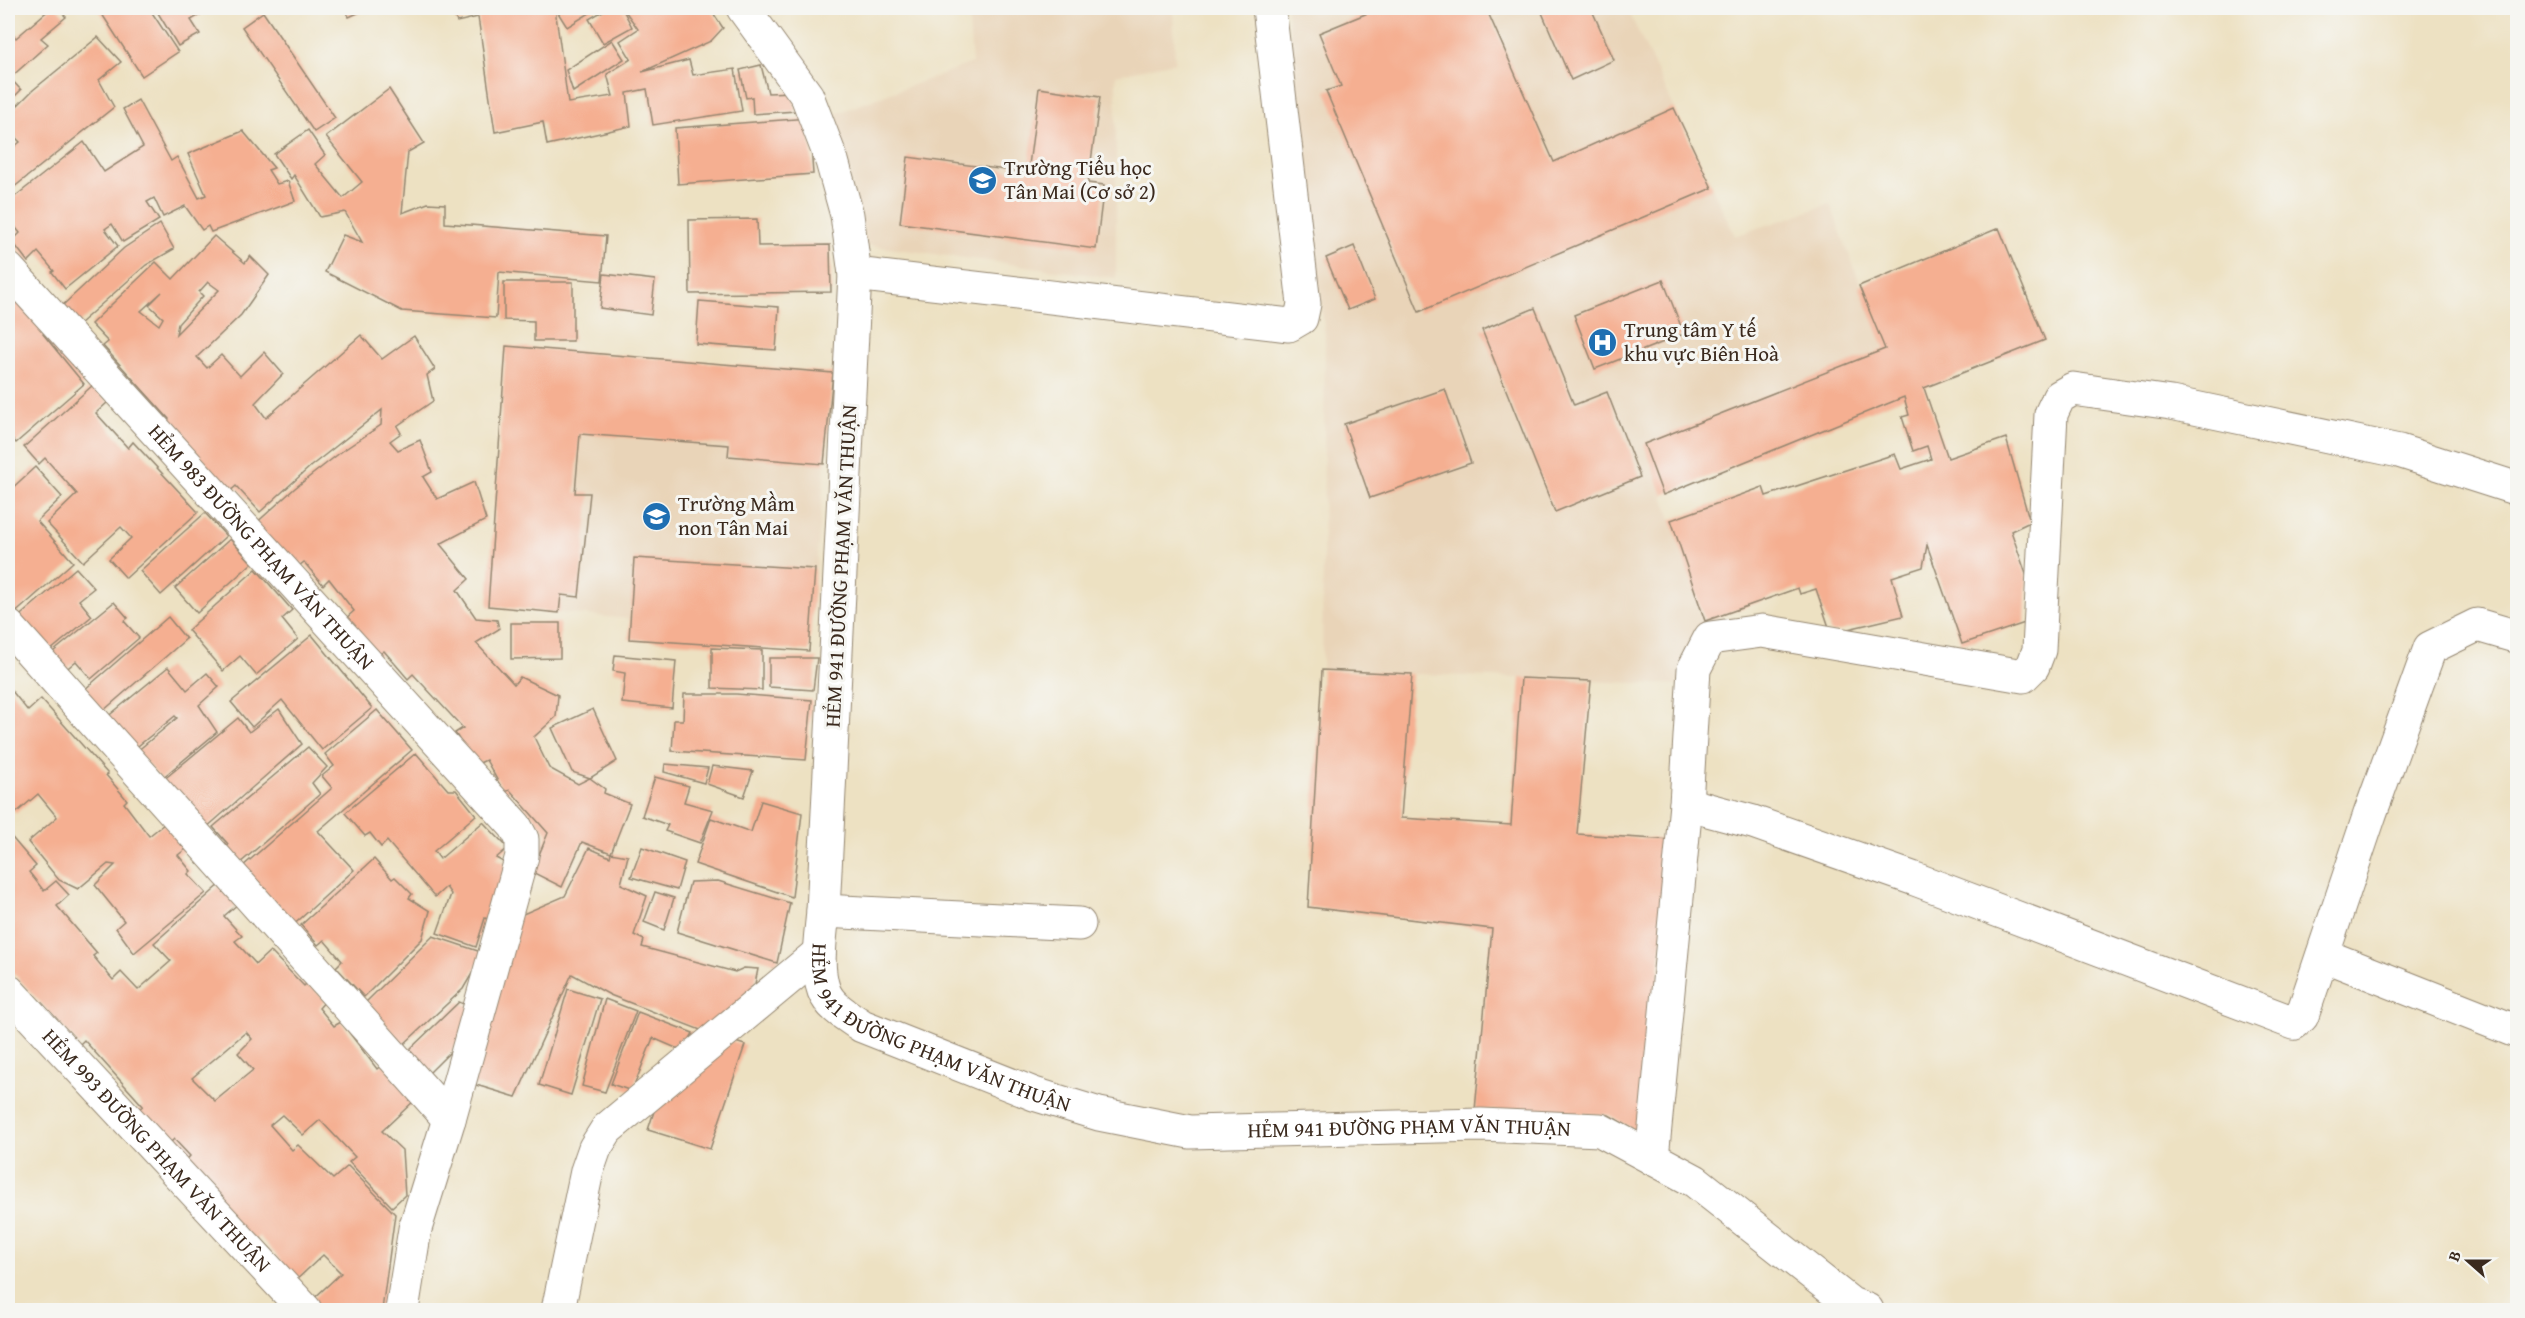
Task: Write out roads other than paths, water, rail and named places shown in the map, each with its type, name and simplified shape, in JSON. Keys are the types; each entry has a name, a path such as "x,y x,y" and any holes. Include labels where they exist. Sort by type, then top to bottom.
{"street":[{"name":"HẺM 941 ĐƯỜNG PHẠM VĂN THUẬN","path":"743,8 807,96 832,161 847,215 855,274 824,911 819,953 824,992 841,1012 862,1026 1034,1094 1099,1114 1190,1132 1481,1125 1600,1130 1695,1181 1851,1304 1867,1311"},
{"path":"855,274 1289,325 1301,318 1304,304 1269,8"},
{"name":"HẺM 983 ĐƯỜNG PHẠM VĂN THUẬN","path":"8,269 515,826 522,839 522,856 449,1119"},
{"path":"1652,1158 1686,804 1694,669 1710,638 1762,631 2023,676 2033,666 2039,650 2051,414 2059,397 2073,389 2171,403 2399,451 2517,489"},
{"path":"1686,804 1753,822 1915,879 2294,1023 2302,1016 2370,814 2430,648 2477,625 2517,637"},
{"path":"8,626 449,1119 415,1228 402,1311"},
{"path":"824,911 1079,924"},
{"path":"558,1311 587,1170 595,1148 607,1129 819,953"},
{"path":"2323,955 2517,1032"},
{"name":"HẺM 993 ĐƯỜNG PHẠM VĂN THUẬN","path":"8,991 305,1311"}],"place":[{"name":"Trường Tiểu học Tân Mai (Cơ sở 2)","path":"983,180"},
{"name":"Trung tâm Y tế khu vực Biên Hoà","path":"1603,342"},
{"name":"Trường Mầm non Tân Mai","path":"657,516"}]}
